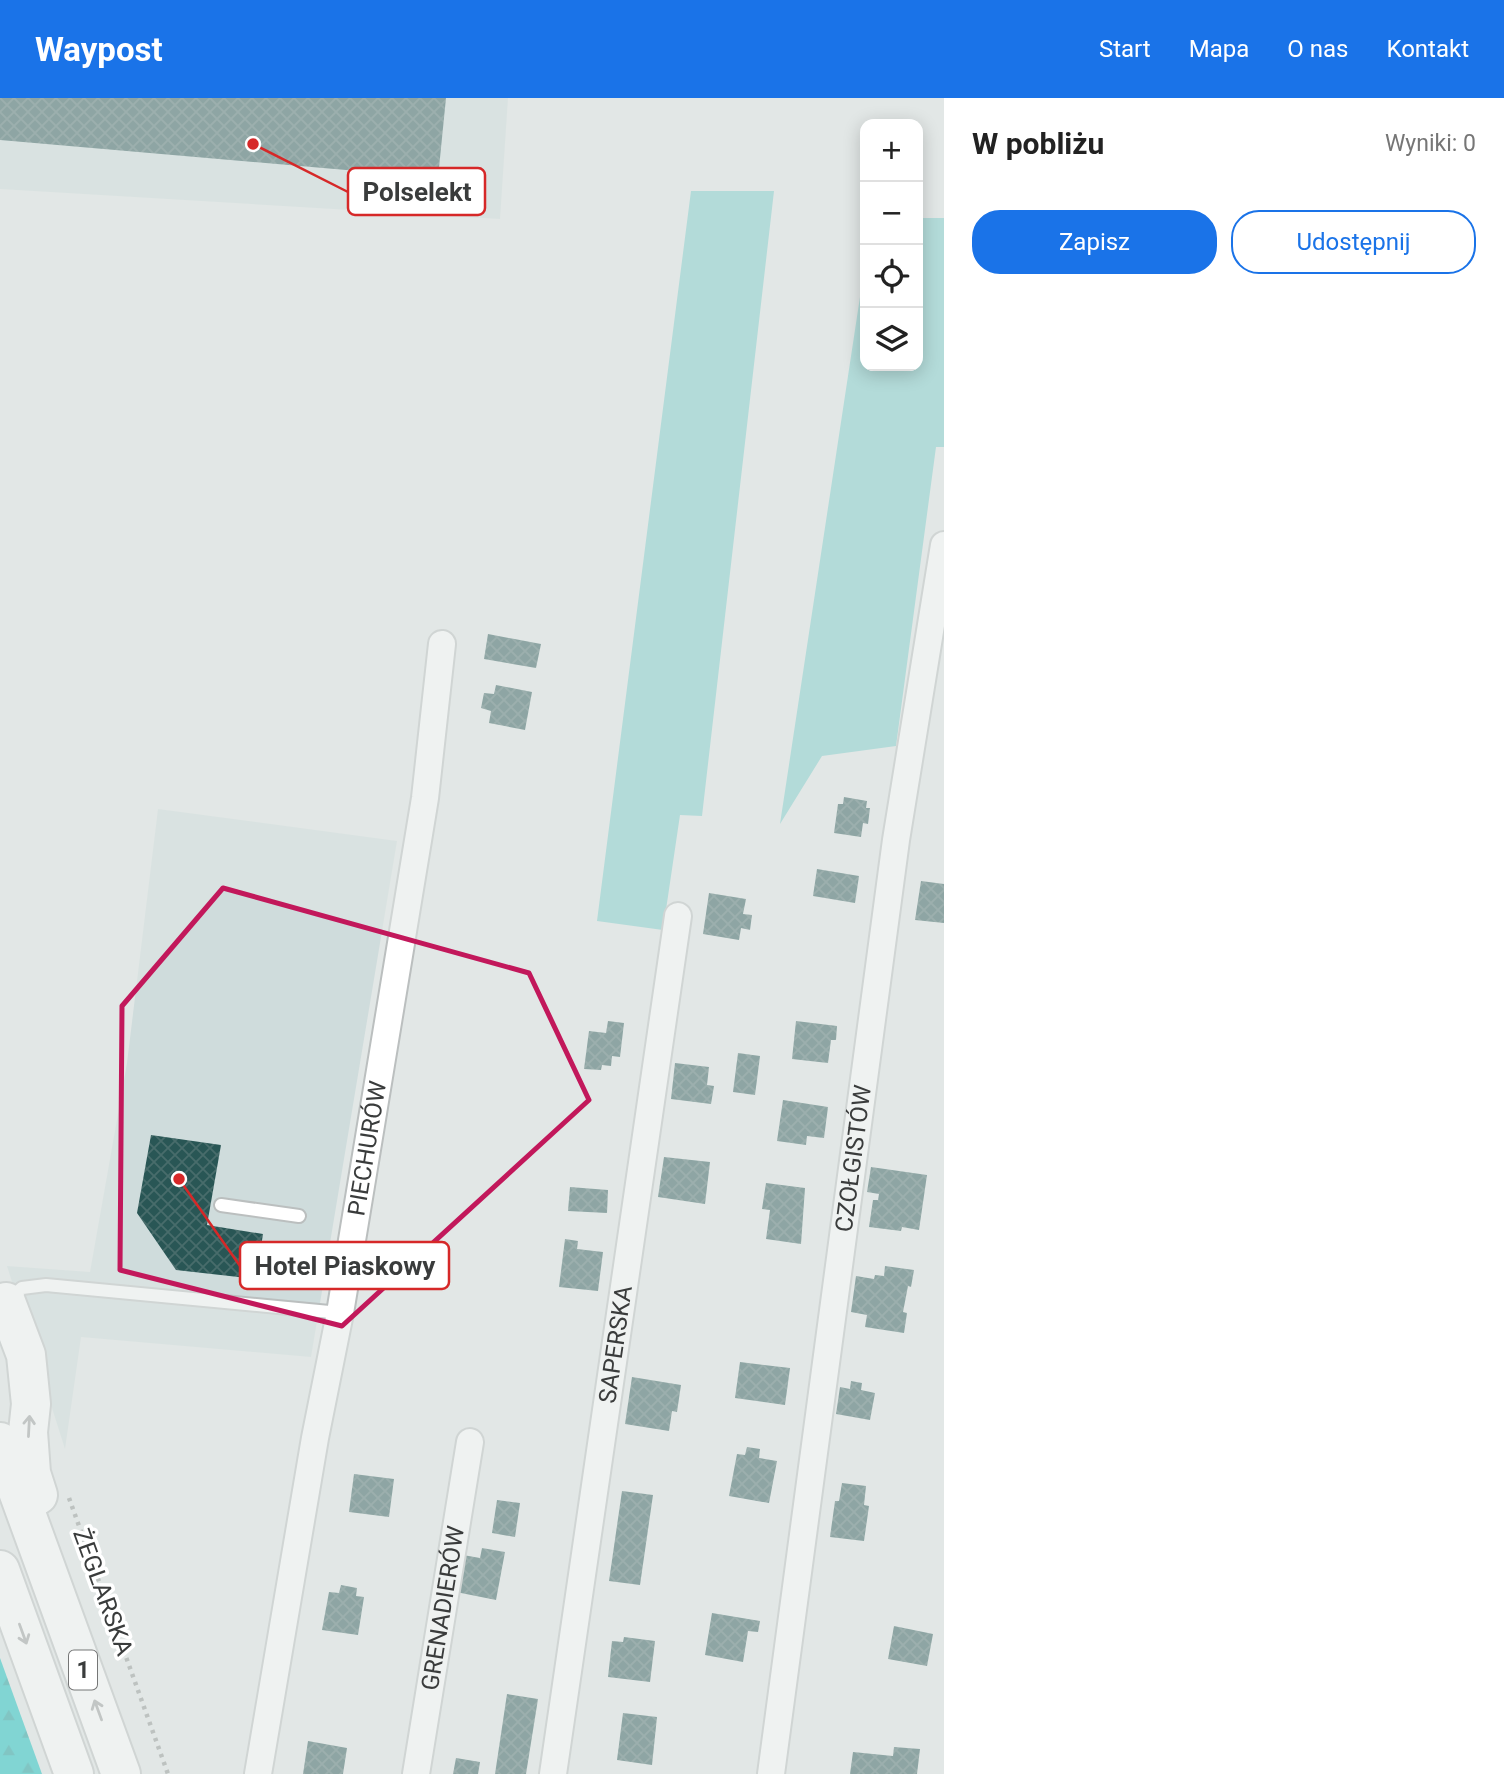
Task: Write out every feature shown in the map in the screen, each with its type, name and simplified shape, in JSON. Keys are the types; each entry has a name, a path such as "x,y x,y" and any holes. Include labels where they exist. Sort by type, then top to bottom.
{"main road":[{"path":"3,1294 26,1356 31,1404 28,1432 31,1473 40,1501 45,1566"},
{"name":"1","path":"0,1442 121,1774"},
{"name":"1","path":"0,1570 74,1774"}],"street":[{"name":"CZOŁGISTÓW","path":"771,1774 896,840 944,545"},
{"name":"PIECHURÓW","path":"258,1774 315,1438 340,1313 425,798 442,644"},
{"name":"SAPERSKA","path":"553,1774 678,916"},
{"name":"GRENADIERÓW","path":"416,1774 470,1442"}],"lane":[{"path":"221,1205 299,1216"},
{"path":"3,1294 46,1285 340,1313"}],"path":[{"name":"ŻEGLARSKA","path":"65,1485 168,1774"}],"highlighted area":[{"path":"223,888 529,973 589,1100 342,1326 120,1270 122,1006"}],"shaded area":[{"path":"0,98 508,98 500,219 0,189"},
{"path":"691,191 774,191 702,816 680,815 663,930 597,921"},
{"path":"923,218 944,218 944,447 936,447 896,746 822,756 780,824 860,297 860,371 923,371"},
{"path":"158,809 397,841 311,1357 81,1337 65,1449 7,1266 90,1272 127,1063"}],"green space":[{"path":"0,1658 42,1774 0,1774"}],"building":[{"path":"0,98 446,98 438,178 0,140"},
{"path":"488,634 541,644 536,668 484,659"},
{"path":"496,685 532,692 525,730 489,723 491,711 481,708 484,693 494,694"},
{"path":"844,797 867,801 866,808 870,808 868,824 863,823 861,837 834,833 838,804 843,804"},
{"path":"817,869 859,876 855,903 813,896"},
{"path":"921,881 944,884 944,923 915,920"},
{"path":"709,893 746,899 743,914 752,915 750,930 741,928 739,940 703,934"},
{"path":"608,1021 624,1023 620,1057 612,1056 611,1066 602,1065 601,1070 584,1069 589,1031 606,1033"},
{"path":"796,1021 837,1026 836,1040 831,1040 828,1063 792,1059"},
{"path":"738,1053 760,1056 755,1095 733,1092"},
{"path":"675,1063 709,1067 707,1085 714,1086 711,1104 671,1099"},
{"path":"783,1100 828,1107 824,1138 807,1136 806,1145 777,1141"},
{"path":"151,1135 221,1145 207,1225 263,1234 256,1279 176,1270 137,1213"},
{"path":"664,1157 710,1162 705,1204 658,1197"},
{"path":"871,1167 927,1175 919,1230 869,1227 873,1200 878,1200 879,1194 867,1192"},
{"path":"766,1183 805,1188 801,1244 766,1239 770,1210 762,1209"},
{"path":"570,1187 608,1190 607,1213 568,1211"},
{"path":"565,1239 578,1241 577,1249 603,1252 598,1291 559,1287"},
{"path":"885,1266 914,1270 903,1312 907,1313 904,1333 865,1327 867,1315 851,1312 856,1276 874,1279 875,1275 884,1276"},
{"path":"740,1362 790,1368 785,1405 735,1398"},
{"path":"632,1377 681,1385 677,1412 672,1411 669,1431 625,1424"},
{"path":"851,1381 862,1383 861,1390 875,1393 870,1420 836,1414 840,1387 850,1389"},
{"path":"747,1447 760,1449 759,1458 777,1461 769,1503 729,1496 737,1454 745,1455"},
{"path":"354,1474 394,1479 389,1517 349,1512"},
{"path":"842,1483 866,1486 864,1505 869,1506 864,1541 830,1537 835,1501 839,1501"},
{"path":"622,1491 653,1495 640,1585 609,1581"},
{"path":"497,1500 520,1503 515,1537 492,1533"},
{"path":"482,1548 505,1552 496,1600 456,1592 463,1555 480,1558"},
{"path":"341,1585 357,1588 356,1596 364,1597 358,1635 322,1630 329,1592 339,1593"},
{"path":"712,1613 760,1621 758,1632 748,1631 743,1662 705,1655"},
{"path":"894,1626 933,1634 927,1666 888,1659"},
{"path":"624,1637 655,1641 650,1682 608,1677 612,1641 623,1642"},
{"path":"507,1694 538,1699 526,1774 495,1774"},
{"path":"623,1713 657,1717 652,1765 617,1760"},
{"path":"308,1741 347,1748 343,1774 303,1774"},
{"path":"894,1747 920,1749 917,1774 850,1774 853,1752 893,1756"},
{"path":"456,1758 480,1762 478,1774 453,1774"}],"place":[{"name":"Polselekt","path":"253,144"},
{"name":"Hotel Piaskowy","path":"179,1179"}]}
